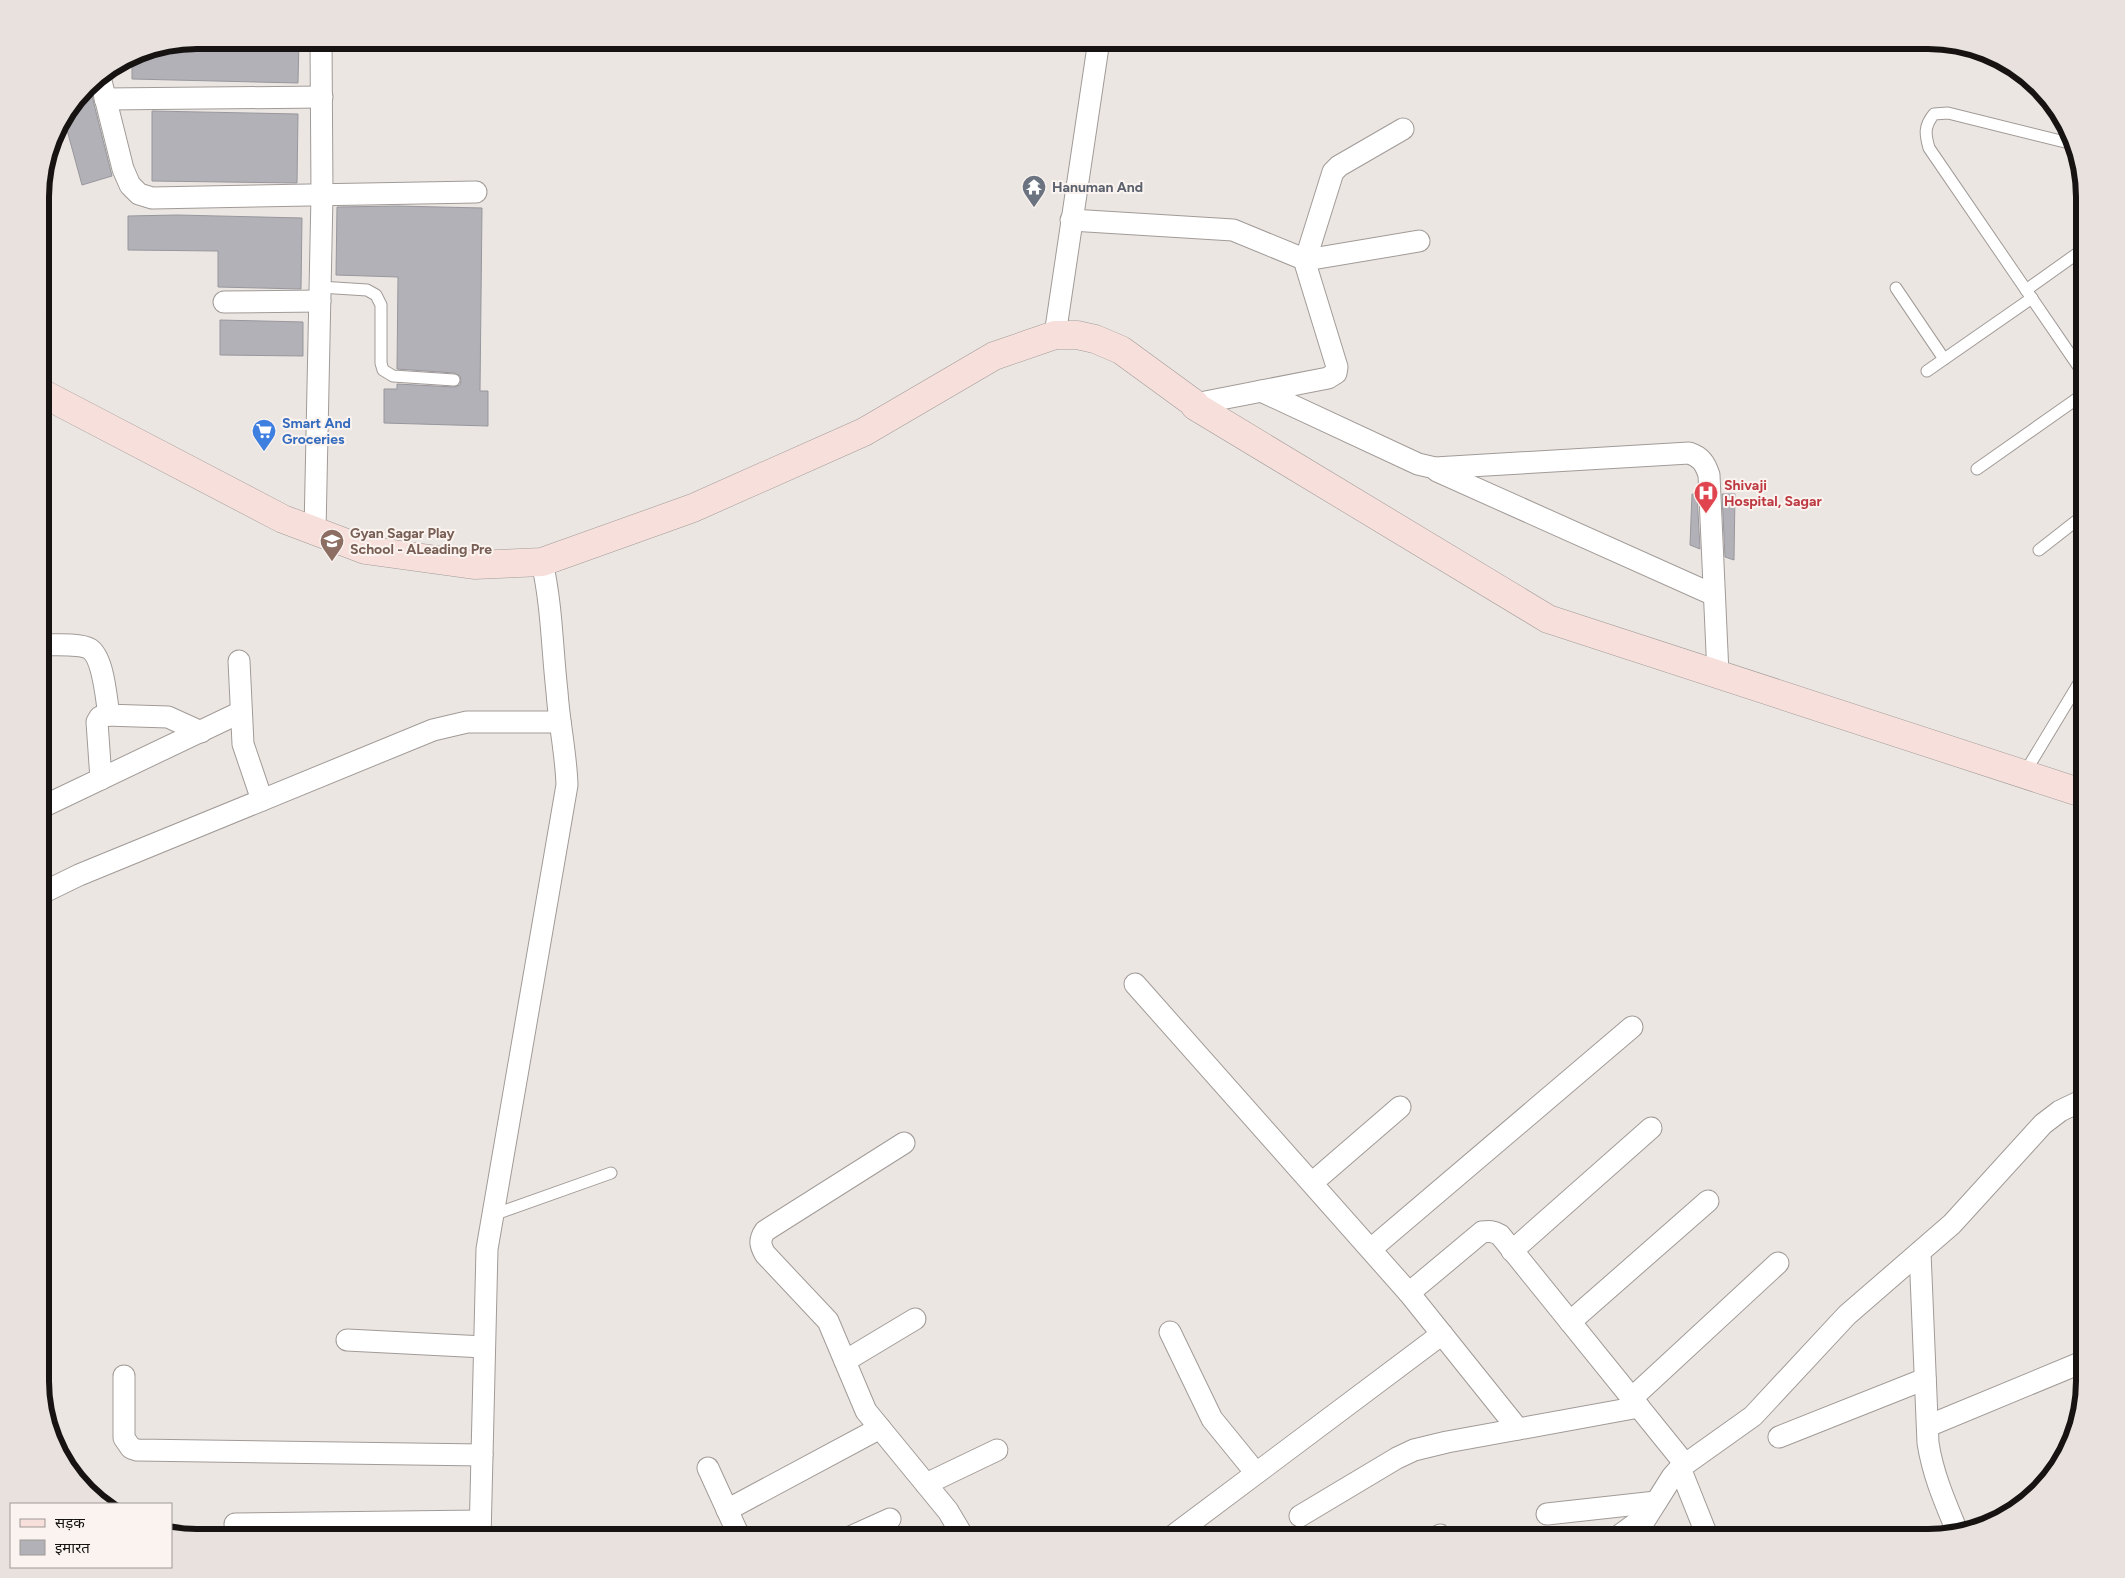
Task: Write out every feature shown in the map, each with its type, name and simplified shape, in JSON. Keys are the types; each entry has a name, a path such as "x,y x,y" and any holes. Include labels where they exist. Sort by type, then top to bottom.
{"main road":[{"path":"49,397 283,519 365,550 474,565 542,562 702,504 864,432 994,356 1055,336 1077,334 1121,350 1195,404 1194,406 1548,619 2076,791"}],"street":[{"path":"315,531 322,195 321,49"},
{"path":"1055,336 1098,49"},
{"path":"102,84 123,169 130,185 138,194 152,198 476,192"},
{"path":"105,99 322,97"},
{"path":"1195,404 1328,378 1336,373 1337,367 1306,260 1333,172 1339,166 1402,129"},
{"path":"1071,220 1233,230 1306,260 1420,241"},
{"path":"224,302 320,294"},
{"path":"1261,391 1714,594"},
{"path":"1424,465 1454,468 1689,453 1699,456 1709,474 1718,674"},
{"path":"480,1529 486,1257 566,797 566,772 557,694 550,596 542,562"},
{"path":"49,645 80,646 90,649 100,664 108,715"},
{"path":"239,661 243,744 262,800"},
{"path":"49,804 241,712"},
{"path":"101,779 97,722 100,717 108,715 168,717 201,732"},
{"path":"49,890 79,875 452,724 467,722 560,722"},
{"path":"1134,984 1409,1293 1518,1429"},
{"path":"1371,1249 1632,1028"},
{"path":"1642,1529 1652,1508 1683,1466 1746,1422 1847,1315 1952,1224 2043,1124 2060,1111 2076,1103"},
{"path":"1312,1183 1400,1107"},
{"path":"1512,1250 1651,1128"},
{"path":"904,1143 765,1231 760,1238 761,1247 765,1254 828,1321 860,1401 866,1411 926,1484 960,1529"},
{"path":"1570,1322 1708,1201"},
{"path":"1409,1293 1482,1232 1489,1230 1495,1232 1512,1250 1636,1402 1683,1466 1705,1529"},
{"path":"1920,1252 1928,1426 1932,1465 1938,1486 1955,1527"},
{"path":"1300,1516 1397,1458 1414,1450 1636,1402 1778,1263"},
{"path":"845,1361 915,1319"},
{"path":"1170,1332 1212,1418 1256,1473"},
{"path":"1182,1529 1442,1334"},
{"path":"346,1340 484,1348"},
{"path":"1928,1426 2076,1365"},
{"path":"124,1376 124,1438 131,1448 137,1450 482,1455"},
{"path":"1779,1437 1926,1379"},
{"path":"727,1510 880,1428"},
{"path":"926,1484 998,1450"},
{"path":"708,1468 736,1529"},
{"path":"1547,1514 1652,1508"},
{"path":"1627,1529 1652,1508"},
{"path":"868,1529 890,1519"},
{"path":"235,1524 439,1529"}],"lane":[{"path":"2066,142 1948,112 1934,114 1927,123 1925,134 1929,148 2076,363"},
{"path":"1927,371 2029,294 2076,255"},
{"path":"1896,288 1944,359"},
{"path":"320,294 367,290 376,295 381,305 381,364 383,370 393,376 454,380"},
{"path":"1977,469 2076,399"},
{"path":"2039,550 2076,521"},
{"path":"2024,774 2076,688"},
{"path":"493,1214 611,1173"}],"building":[{"path":"187,49 299,49 298,83 132,79 132,64 168,52"},
{"path":"91,93 112,176 82,185 66,128 79,107"},
{"path":"152,111 298,114 297,183 152,181"},
{"path":"337,207 482,208 480,391 488,391 488,426 384,423 384,389 397,389 397,384 454,387 460,385 461,381 460,376 454,373 397,369 398,277 336,275"},
{"path":"177,215 302,218 301,289 218,287 218,251 128,250 128,216"},
{"path":"220,320 303,322 303,356 220,355"},
{"path":"1692,494 1697,494 1700,549 1690,545"},
{"path":"1722,494 1735,494 1734,560 1725,557"}],"place":[{"name":"Hanuman And","path":"1034,208"},
{"name":"Smart And Groceries","path":"264,452"},
{"name":"Shivaji Hospital, Sagar","path":"1706,514"},
{"name":"Gyan Sagar Play School - ALeading Pre","path":"332,562"}]}
